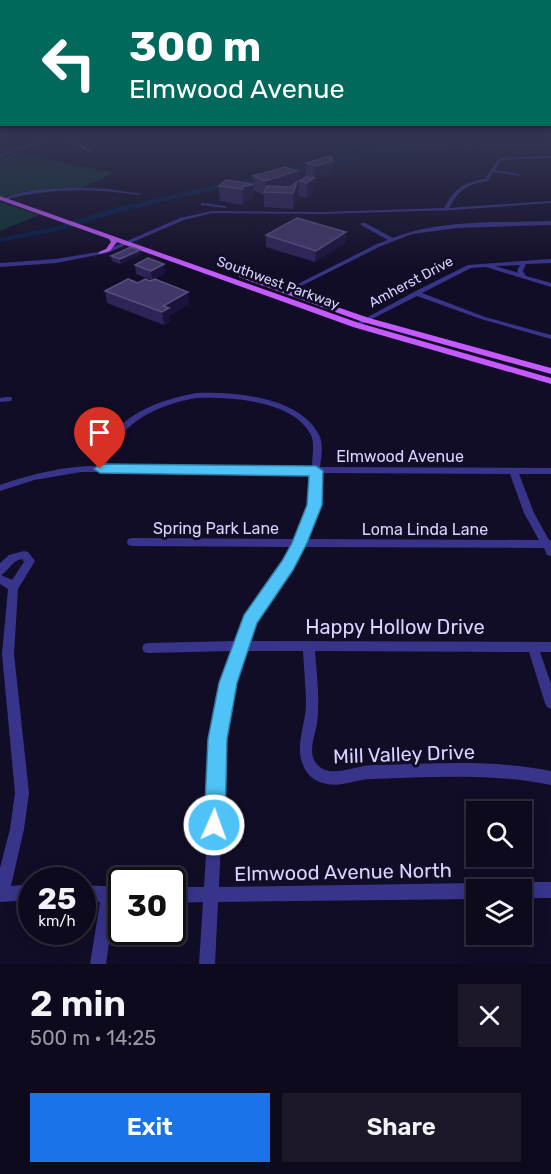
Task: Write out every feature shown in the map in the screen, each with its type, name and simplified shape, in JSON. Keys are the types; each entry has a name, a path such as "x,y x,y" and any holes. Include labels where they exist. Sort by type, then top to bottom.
{"main road":[{"name":"Southwest Parkway","path":"0,191 105,233 195,264 356,325 551,371"},
{"name":"Southwest Parkway","path":"2,198 62,216"},
{"path":"101,253 114,242 105,233"},
{"name":"Southwest Parkway","path":"195,264 285,292 426,342 551,381"}],"street":[{"path":"446,209 459,188 473,182"},
{"path":"2,198 30,192 87,190 139,194"},
{"path":"0,265 56,261 101,253 188,217 229,211 322,213 446,209 551,202"},
{"path":"203,204 224,207 229,211"},
{"path":"491,219 496,225"},
{"path":"432,223 438,228"},
{"path":"285,292 391,239 438,228 551,223"},
{"path":"363,224 391,239"},
{"name":"Amherst Drive","path":"356,325 464,268 484,263 551,261"},
{"path":"521,262 523,264 520,271 524,277"},
{"path":"484,263 551,285"},
{"path":"416,293 483,318 551,338"},
{"path":"100,469 114,439 138,417 174,401 203,395 252,400 280,407 298,414 305,420 316,438 315,505 288,566 250,620 239,646 220,721 207,964"},
{"name":"Elmwood Avenue","path":"0,488 47,474 100,469 551,471"},
{"path":"513,471 529,513 549,547"},
{"name":"Spring Park Lane","path":"132,542 299,543"},
{"name":"Loma Linda Lane","path":"299,543 549,547"},
{"path":"0,571 14,555 24,555 30,561 13,588 8,654 22,794 17,830 1,894 18,893"},
{"path":"0,579 13,588"},
{"name":"Mill Valley Drive","path":"309,647 311,720 307,754 308,762 315,772 323,776 342,778 363,772 507,770 535,773 551,778"},
{"path":"533,647 551,702"},
{"name":"Happy Hollow Drive","path":"148,648 551,647"},
{"path":"532,890 551,890"},
{"name":"Elmwood Avenue North","path":"186,895 466,891"},
{"path":"98,964 108,923"}],"green space":[{"path":"0,182 95,182 80,189 25,191 0,198"},
{"path":"0,202 39,215 0,231"}],"building":[{"path":"224,182 253,184 242,187 243,189 219,186"},
{"path":"297,182 293,193 264,192 267,186 290,187"},
{"path":"297,218 346,232 316,251 266,235"},
{"path":"131,247 140,250 120,259 111,256"},
{"path":"148,258 164,264 151,271 135,265"},
{"path":"128,279 138,283 145,279 150,281 155,279 188,292 163,306 169,308 162,312 105,291"}],"waterway":[{"path":"0,240 55,229 111,212 242,182"}],"route":[{"path":"100,469 316,471 315,505 312,514 288,566 250,620 242,637 228,683 218,739 214,825"}]}
